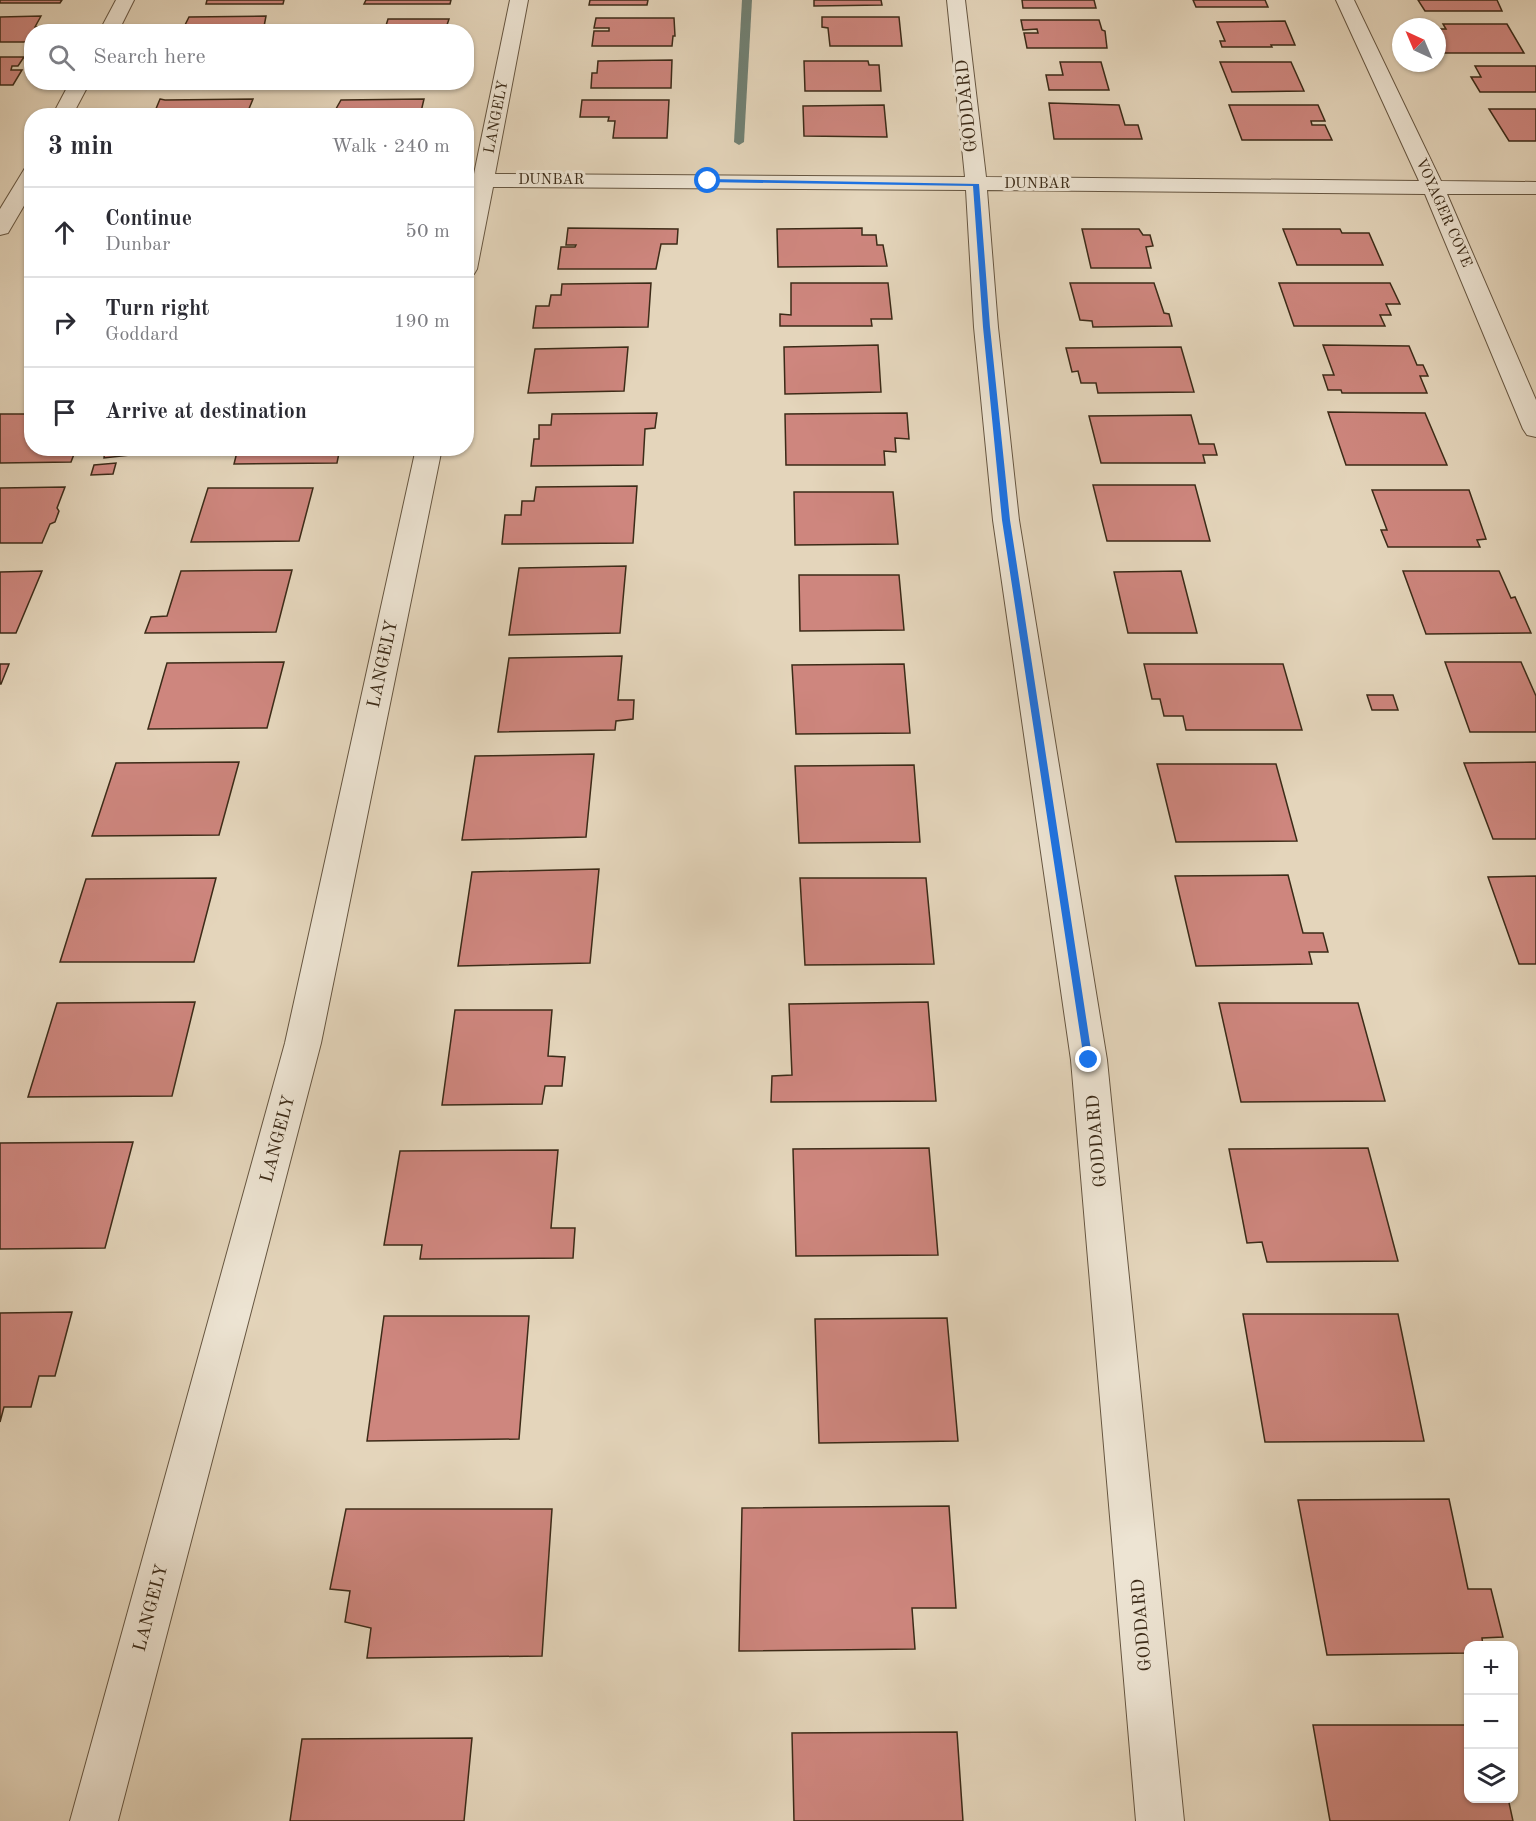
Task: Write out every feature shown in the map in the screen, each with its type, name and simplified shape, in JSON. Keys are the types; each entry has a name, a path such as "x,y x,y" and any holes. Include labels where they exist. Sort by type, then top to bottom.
{"street":[{"path":"112,24 125,0"},
{"name":"LANGELY","path":"474,198 476,180 519,0"},
{"name":"GODDARD","path":"956,0 976,184 986,327 1006,520 1089,1060 1160,1821"},
{"name":"VOYAGER COVE","path":"1345,0 1433,187 1536,429"},
{"path":"66,108 76,90"},
{"name":"DUNBAR","path":"476,180 1536,188"},
{"path":"0,228 24,187"},
{"name":"LANGELY","path":"94,1821 303,1043 427,456"}],"building":[{"path":"0,0 62,0 60,3 0,3"},
{"path":"207,0 284,0 283,4 206,4"},
{"path":"366,0 451,0 450,4 364,4"},
{"path":"590,0 648,0 647,5 589,5"},
{"path":"814,0 881,0 882,5 814,6"},
{"path":"1022,0 1094,0 1096,8 1023,8"},
{"path":"1193,0 1265,0 1268,7 1196,7"},
{"path":"1418,0 1497,0 1502,11 1425,11"},
{"path":"41,16 37,24 24,24 24,42 0,42 0,17"},
{"path":"266,16 264,24 186,24 189,17"},
{"path":"822,17 899,17 902,46 830,46 828,28 822,27"},
{"path":"596,18 674,18 675,36 673,36 672,46 592,46 594,31 609,31 609,28 594,28"},
{"path":"388,19 449,19 447,24 386,24"},
{"path":"1021,20 1099,20 1102,30 1105,31 1107,48 1027,48 1024,33 1038,33 1037,29 1023,30"},
{"path":"1285,21 1295,45 1222,47 1220,41 1225,41 1217,22"},
{"path":"1446,24 1507,24 1524,53 1446,53"},
{"path":"0,57 24,57 18,66 12,66 11,70 22,70 13,85 0,85"},
{"path":"672,60 671,88 591,88 592,73 597,73 598,61"},
{"path":"804,61 868,61 869,65 879,65 881,91 805,91"},
{"path":"1060,62 1101,62 1109,90 1049,90 1046,75 1063,75"},
{"path":"1220,62 1291,62 1304,91 1232,92"},
{"path":"1475,66 1536,66 1536,92 1480,92 1471,77 1481,77"},
{"path":"160,99 253,99 249,108 156,108"},
{"path":"424,99 422,108 336,108 341,100"},
{"path":"582,100 669,100 667,138 613,138 615,121 608,121 609,117 580,117"},
{"path":"1049,103 1119,105 1125,125 1138,125 1142,139 1054,139"},
{"path":"884,105 887,137 804,136 803,106"},
{"path":"1229,105 1318,105 1325,121 1311,121 1312,125 1325,125 1332,140 1242,140"},
{"path":"1489,109 1536,109 1536,141 1509,141"},
{"path":"568,228 678,229 677,244 661,244 656,269 558,269 561,247 575,247 576,245 566,245"},
{"path":"862,228 862,235 876,235 877,245 883,245 887,266 778,267 777,229"},
{"path":"1082,229 1139,229 1143,235 1150,235 1153,246 1146,247 1151,268 1091,268"},
{"path":"1283,229 1340,229 1342,233 1369,233 1383,265 1297,265"},
{"path":"651,283 648,327 533,328 536,306 549,306 551,295 561,295 562,284"},
{"path":"791,283 888,283 892,319 871,319 872,326 780,326 780,314 791,315"},
{"path":"1070,283 1154,283 1164,313 1169,314 1172,326 1093,327 1092,321 1080,320"},
{"path":"1279,283 1390,283 1400,304 1386,304 1391,315 1380,315 1385,326 1294,326"},
{"path":"878,345 881,392 785,394 784,347"},
{"path":"1323,345 1409,346 1417,365 1423,365 1428,376 1420,376 1427,393 1342,393 1341,390 1328,390 1323,375 1334,375"},
{"path":"628,347 624,391 528,393 535,349"},
{"path":"1181,347 1194,392 1098,393 1096,383 1081,383 1078,371 1072,372 1066,348"},
{"path":"1328,412 1425,413 1447,465 1346,465"},
{"path":"657,413 655,428 645,429 643,465 531,466 534,439 539,439 539,425 551,425 552,414"},
{"path":"907,413 909,439 895,438 896,452 884,451 885,465 786,465 785,414"},
{"path":"0,414 24,414 24,456 73,456 71,462 0,463"},
{"path":"1191,415 1199,444 1214,444 1217,455 1203,455 1205,463 1101,463 1089,416"},
{"path":"236,456 338,456 337,463 234,464"},
{"path":"116,463 113,474 91,475 94,465"},
{"path":"1093,485 1195,485 1210,541 1107,541"},
{"path":"637,486 633,543 502,544 505,515 521,515 522,501 534,501 536,487"},
{"path":"65,487 57,508 59,511 55,522 50,524 42,543 0,543 0,488"},
{"path":"208,488 313,488 299,541 191,542"},
{"path":"1372,490 1469,490 1486,539 1477,540 1480,547 1388,547 1381,530 1387,530"},
{"path":"794,492 893,492 898,544 795,545"},
{"path":"626,566 620,633 509,635 519,568"},
{"path":"292,570 276,632 145,633 151,617 167,616 181,571"},
{"path":"42,571 16,633 0,633 0,572"},
{"path":"1181,571 1197,633 1128,633 1114,572"},
{"path":"1403,571 1499,571 1511,598 1515,597 1531,633 1426,634"},
{"path":"799,575 899,575 904,630 800,631"},
{"path":"622,656 618,700 634,700 633,719 616,721 615,730 498,732 509,658"},
{"path":"284,662 267,728 148,729 167,663"},
{"path":"1445,662 1521,662 1536,696 1536,732 1470,732"},
{"path":"0,664 9,664 1,684 0,684"},
{"path":"904,664 910,733 796,734 792,665"},
{"path":"1144,664 1283,664 1302,730 1186,730 1183,716 1164,716 1160,699 1152,699"},
{"path":"1367,695 1393,695 1398,710 1372,710"},
{"path":"594,754 586,837 462,840 475,756"},
{"path":"239,762 219,835 92,836 116,763"},
{"path":"1536,762 1536,839 1493,839 1464,763"},
{"path":"1157,764 1276,764 1297,841 1176,842"},
{"path":"914,765 920,842 799,843 795,766"},
{"path":"599,869 590,963 458,966 472,872"},
{"path":"1288,875 1303,933 1323,933 1328,952 1309,952 1312,964 1196,966 1175,876"},
{"path":"1536,876 1536,964 1519,964 1488,877"},
{"path":"216,878 194,962 60,962 86,879"},
{"path":"800,878 926,878 934,964 805,965"},
{"path":"195,1002 172,1096 28,1097 57,1003"},
{"path":"928,1002 936,1101 771,1102 772,1076 792,1075 789,1004"},
{"path":"1219,1003 1358,1003 1385,1101 1241,1102"},
{"path":"455,1010 552,1010 548,1056 565,1057 562,1086 545,1086 542,1104 442,1105"},
{"path":"133,1142 105,1248 0,1249 0,1143"},
{"path":"929,1148 938,1255 796,1256 793,1149"},
{"path":"1368,1148 1398,1261 1267,1262 1262,1242 1247,1243 1229,1149"},
{"path":"558,1150 551,1228 575,1228 573,1258 420,1259 422,1245 384,1245 400,1151"},
{"path":"72,1312 55,1376 39,1376 31,1407 4,1407 0,1422 0,1313"},
{"path":"1243,1314 1398,1314 1424,1441 1265,1442"},
{"path":"384,1316 529,1316 519,1439 367,1441"},
{"path":"947,1318 958,1441 819,1443 815,1319"},
{"path":"1449,1499 1468,1589 1491,1589 1503,1637 1482,1638 1482,1641 1464,1641 1464,1653 1327,1655 1298,1500"},
{"path":"949,1506 956,1608 912,1608 915,1649 739,1651 742,1508"},
{"path":"346,1509 552,1509 542,1656 367,1658 371,1628 345,1622 350,1591 330,1589"},
{"path":"1313,1725 1464,1725 1464,1803 1509,1803 1513,1821 1330,1821"},
{"path":"957,1732 963,1821 794,1821 792,1733"},
{"path":"472,1738 464,1821 290,1821 302,1739"}],"waterway":[{"path":"739,142 747,0"}],"route":[{"path":"708,181 976,184 986,327 1006,520 1089,1060"}]}
